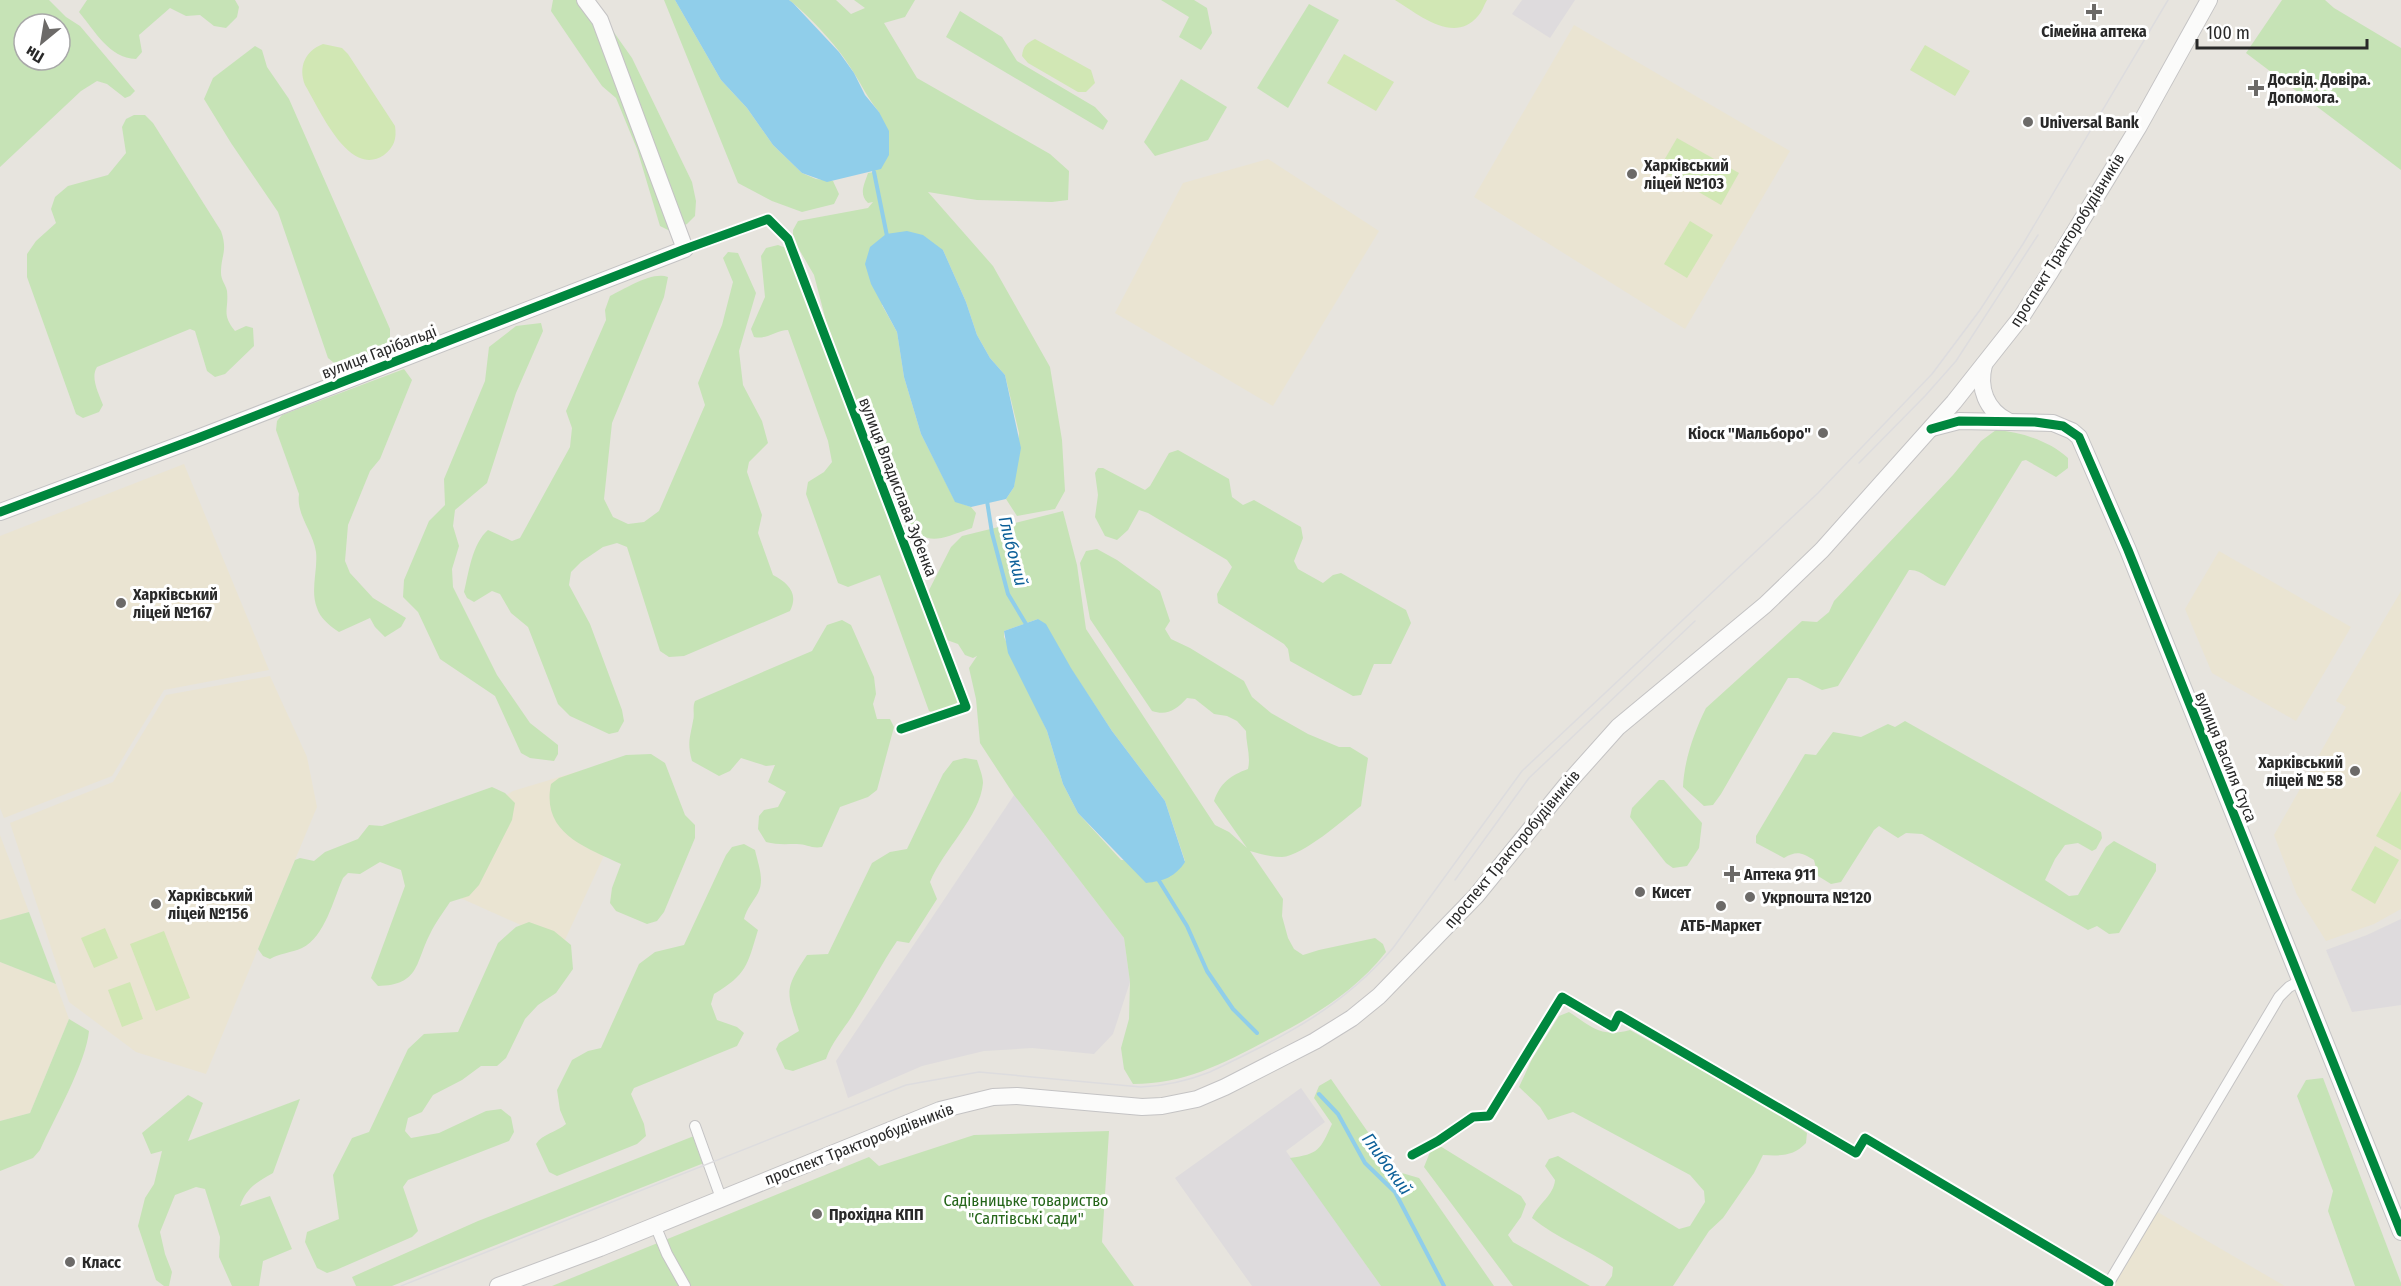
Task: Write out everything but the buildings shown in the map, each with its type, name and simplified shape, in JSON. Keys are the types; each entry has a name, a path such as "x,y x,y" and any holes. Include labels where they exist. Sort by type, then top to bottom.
{"main road":[{"path":"585,0 600,20 685,249"},
{"name":"проспект Тракторобудівників","path":"498,1286 600,1248 930,1114 993,1097 1017,1096 1114,1106 1162,1106 1197,1099 1259,1071 1352,1018 1395,980 1499,870 1561,791 1618,727 1765,605 1806,566 1931,429 1984,365 2049,274 2139,126 2209,0"},
{"name":"вулиця Гарібальді","path":"0,512 198,438 685,249"},
{"path":"1984,365 1981,376 1985,398 1994,412 2008,421"},
{"name":"вулиця Василя Стуса","path":"1931,429 1959,421 2053,423 2072,430 2079,437 2128,550 2401,1232"}],"street":[{"name":"вулиця Гарібальді","path":"685,249 768,219"},
{"name":"вулиця Владислава Зубенка","path":"768,219 788,239 966,707 901,729"},
{"path":"1412,1155 1438,1142 1473,1117 1489,1116 1562,997 1613,1027 1619,1015 1856,1153 1865,1138 2108,1284 2279,997 2289,987 2300,981"},
{"path":"695,1126 722,1198"},
{"path":"655,1225 667,1254 685,1286"}],"shaded area":[{"path":"1522,0 1575,0 1550,38 1512,14"},
{"name":"Харківський ліцей №103","path":"1574,25 1790,151 1685,329 1474,197"},
{"path":"1268,159 1379,231 1273,406 1115,313 1183,183"},
{"name":"Харківський ліцей №167","path":"184,464 269,670 164,690 112,776 4,818 0,808 0,536"},
{"path":"2219,551 2351,627 2296,721 2212,673 2185,609"},
{"name":"Харківський ліцей № 58","path":"2401,591 2401,909 2374,924 2326,941 2297,895 2274,835 2346,707 2336,701"},
{"name":"Харківський ліцей №156","path":"270,676 307,757 317,807 206,1074 136,1052 69,1002 10,823 113,782 166,695"},
{"path":"576,772 608,847 563,944 456,896 500,799 513,791"},
{"path":"1014,795 1124,938 1130,982 1113,1034 1094,1054 1032,1048 984,1051 922,1066 848,1098 836,1061"},
{"path":"0,835 29,912 0,920"},
{"path":"2401,919 2401,1005 2352,1012 2326,950"},
{"path":"0,962 56,984 69,1019 30,1113 0,1121"},
{"path":"1301,1088 1325,1122 1286,1151 1381,1286 1252,1286 1175,1178"},
{"path":"2154,1210 2283,1285 2284,1286 2110,1286"}],"green space":[{"path":"0,0 49,0 61,12 12,12 12,72 72,72 72,21 80,26 135,91 125,98 107,84 97,81 81,91 0,167"},
{"path":"87,0 235,0 239,7 237,17 226,28 214,26 200,15 186,16 170,8 139,35 142,52 136,59 118,54 97,35 79,12"},
{"path":"553,0 591,0 632,58 692,182 696,201 695,216 687,224 670,231 660,226 637,149 616,98 602,86 551,11"},
{"path":"664,0 675,0 721,80 747,108 773,145 802,173 816,179 833,181 839,194 834,204 802,212 772,201 738,183"},
{"path":"789,0 836,0 851,14 865,8 854,0 915,0 905,17 884,23 917,78 1050,154 1069,171 1068,200 1052,202 977,200 928,192 993,266 1050,367 1062,440 1065,491 1055,509 1017,516 1006,499 1014,487 1019,433 1005,375 990,358 977,335 966,302 943,250 882,305 897,332 904,377 921,434 955,501 971,507 976,513 972,528 934,539 919,535 900,521 826,321 814,275 793,239 793,230 798,221 868,208 873,202 868,203 865,200 863,192 868,173 874,172 879,112 848,64 825,34"},
{"path":"1161,0 1194,0 1207,8 1212,33 1201,50 1179,37 1189,17"},
{"path":"1395,0 1487,0 1478,16 1458,28 1436,24"},
{"path":"2282,0 2325,0 2334,8 2401,48 2401,170 2246,53"},
{"path":"1309,4 1339,20 1288,108 1257,88"},
{"path":"960,11 1002,37 1017,61 1095,107 1108,121 1103,130 946,37"},
{"path":"1035,39 1091,70 1095,83 1086,92 1078,92 1028,63 1022,56 1023,50"},
{"path":"323,44 342,48 348,54 395,126 394,142 384,155 371,160 359,157 347,149 327,124 305,85 302,72 305,60 312,51"},
{"path":"1925,45 1970,71 1955,96 1910,70"},
{"path":"255,46 262,50 267,67 289,99 390,329 390,348 338,366 328,358 278,212 204,99 213,78"},
{"path":"1344,54 1394,82 1376,111 1327,83"},
{"path":"1181,79 1227,107 1208,140 1155,156 1144,142"},
{"path":"134,115 145,115 153,123 221,231 224,249 221,273 227,291 228,320 235,331 246,326 253,328 254,346 225,374 215,377 207,371 195,331 190,329 97,367 94,376 103,405 99,412 83,418 76,414 27,277 27,254 36,241 56,223 51,209 55,197 68,186 108,175 126,153 122,127 126,119"},
{"path":"1677,138 1739,173 1721,205 1659,169"},
{"path":"1690,221 1713,235 1687,278 1664,264"},
{"path":"778,245 789,249 902,558 960,699 946,711 938,713 929,711 880,575 848,587 838,583 806,494 808,482 824,472 832,462 828,441 788,330 759,338 754,337 751,329 765,297 761,256 766,248"},
{"path":"728,252 738,253 756,293 739,351 743,385 762,421 768,443 749,462 747,472 762,515 758,533 773,575 783,581 793,594 792,605 790,611 684,656 669,657 660,651 627,547 617,543 603,547 581,562 571,572 569,585 590,624 624,721 618,732 609,734 570,716 558,704 528,627 511,613 500,594 492,591 474,602 467,598 464,592 470,567 478,543 488,530 512,541 520,538 570,447 572,428 566,411 606,320 605,310 610,296 654,276 668,277 664,297 612,423 604,499 613,517 628,524 644,522 659,511 705,405 698,383 722,325 733,282 723,258"},
{"path":"541,323 543,331 516,393 487,483 455,510 453,526 459,546 452,569 453,587 497,675 530,723 558,745 558,754 554,761 530,758 521,753 495,696 440,659 418,612 403,597 404,580 429,521 445,505 444,479 485,381 489,347 516,326"},
{"path":"404,369 412,380 380,459 370,471 348,525 345,561 350,573 373,598 406,618 401,627 385,637 370,618 339,632 318,612 314,594 316,552 302,516 299,494 276,430 277,421 282,415"},
{"path":"1996,430 2025,435 2044,442 2068,458 2068,468 2056,477 2026,460 2022,461 1945,586 1914,570 1909,570 1838,686 1822,690 1798,678 1788,678 1721,794 1713,805 1704,806 1683,787 1690,747 1706,708 1802,621 1817,622 1829,612 1834,601 1953,475 1981,441"},
{"path":"1178,450 1229,479 1232,497 1243,505 1254,500 1301,527 1303,538 1294,561 1298,569 1323,583 1333,575 1341,573 1406,610 1411,623 1391,664 1374,664 1361,695 1353,696 1290,661 1288,649 1284,644 1218,603 1217,594 1232,567 1227,560 1148,513 1139,510 1128,530 1117,540 1105,536 1095,517 1098,495 1095,473 1098,468 1103,468 1145,490 1150,486 1169,453"},
{"path":"1063,511 1077,565 1086,629 1215,825 1229,832 1247,848 1214,801 1219,789 1227,780 1248,769 1246,731 1237,721 1227,716 1214,714 1195,699 1187,698 1175,709 1167,712 1152,711 1090,619 1080,563 1086,551 1097,549 1117,560 1160,591 1170,621 1165,629 1171,639 1244,681 1252,697 1271,713 1308,734 1339,747 1350,747 1368,758 1361,806 1334,828 1301,851 1291,855 1282,857 1250,851 1283,899 1282,916 1288,938 1294,949 1303,955 1375,938 1383,944 1386,952 1360,980 1331,1003 1300,1023 1218,1065 1169,1081 1133,1084 1124,1069 1121,1048 1129,1019 1130,982 1124,938 1014,795 980,743 976,699 969,668 977,656 973,658 965,655 958,644 944,639 927,594 951,547 962,536","holes":["1038,619 1112,731 1165,801 1185,861 1121,860 1078,813 1063,784 1047,731 1004,637 1004,631"]},
{"path":"842,620 851,625 874,677 876,694 873,704 877,719 890,719 894,727 877,790 868,797 840,807 822,847 766,842 758,829 759,816 764,810 778,807 786,792 768,782 775,765 766,766 741,758 730,771 719,776 692,761 690,741 695,701 812,651 827,625"},
{"path":"1905,721 2101,832 2102,838 2096,849 2092,851 2078,843 2065,845 2055,859 2045,880 2069,896 2078,895 2106,847 2114,841 2156,864 2156,871 2119,933 2109,934 2097,926 2088,930 1922,834 1906,833 1898,838 1879,826 1874,830 1841,882 1831,884 1818,876 1814,860 1796,853 1784,858 1756,843 1756,836 1805,754 1816,755 1833,732 1861,737 1888,724 1895,727"},
{"path":"651,754 665,763 685,815 695,825 695,838 664,912 657,921 647,924 616,911 610,903 612,888 621,864 580,844 569,836 559,826 553,815 550,801 551,784 559,778 626,755"},
{"path":"965,758 977,760 983,783 975,808 930,882 937,899 909,943 897,941 826,1059 793,1071 785,1069 776,1049 779,1043 799,1031 789,992 799,967 807,955 828,954 872,863 890,852 907,849 943,774 953,761"},
{"path":"1659,780 1664,780 1702,823 1699,848 1687,866 1673,868 1666,863 1630,817 1632,808"},
{"path":"492,787 505,793 515,803 512,820 479,885 469,896 450,902 432,930 418,963 409,977 392,985 378,986 371,978 405,886 401,870 380,862 360,874 348,873 343,878 322,927 310,943 270,959 263,956 258,949 295,860 300,858 314,861 325,852 358,839 369,825 382,826"},
{"path":"2401,791 2401,850 2376,836"},
{"path":"744,844 755,850 761,883 744,919 758,930 744,968 733,981 714,994 711,1004 717,1020 737,1027 744,1033 737,1046 634,1088 631,1094 644,1124 646,1136 637,1144 557,1176 549,1172 536,1144 566,1124 560,1110 557,1090 572,1060 588,1051 601,1048 639,964 655,952 684,945 726,855 732,847"},
{"path":"2375,846 2399,860 2375,904 2351,890"},
{"path":"29,912 56,984 0,962 0,920"},
{"path":"529,922 554,931 571,945 573,969 556,993 538,1005 525,1019 506,1058 497,1066 481,1066 462,1080 433,1095 422,1112 408,1118 405,1131 411,1138 439,1133 486,1111 501,1109 511,1117 514,1132 509,1141 408,1180 403,1187 418,1231 412,1237 327,1273 317,1268 305,1242 307,1232 339,1219 333,1175 352,1138 369,1132 408,1049 424,1034 458,1032 498,943 516,927"},
{"path":"105,928 118,958 94,968 81,938"},
{"path":"164,931 190,998 156,1011 130,944"},
{"path":"130,982 143,1019 122,1027 108,990"},
{"path":"1569,1012 1597,1030 1611,1033 1630,1030 1782,1116 1807,1133 1806,1143 1792,1153 1763,1155 1754,1173 1723,1218 1709,1231 1673,1286 1605,1286 1612,1276 1613,1267 1551,1232 1532,1218 1554,1185 1555,1180 1545,1166 1549,1159 1558,1156 1679,1229 1690,1226 1705,1202 1704,1191 1690,1175 1573,1112 1548,1120 1540,1107 1519,1087 1532,1059 1559,1016"},
{"path":"69,1019 89,1031 82,1059 69,1091 40,1150 33,1158 0,1171 0,1121 30,1113"},
{"path":"2323,1078 2401,1286 2355,1286 2328,1211 2333,1191 2297,1096 2306,1080"},
{"path":"1331,1079 1395,1171 1419,1178 1494,1286 1381,1286 1290,1158 1313,1152 1324,1140 1332,1124 1314,1098 1319,1086"},
{"path":"188,1095 203,1103 188,1141 300,1099 273,1173 253,1186 245,1195 240,1206 270,1196 292,1249 263,1261 259,1286 232,1286 219,1257 220,1237 205,1189 196,1187 175,1195 160,1232 172,1272 169,1286 164,1286 156,1280 138,1226 145,1198 154,1184 162,1151 151,1154 142,1133"},
{"name":"Садівницьке товариство \"Салтівські сади\"","path":"1109,1131 1102,1242 1134,1286 552,1286 869,1157 879,1166 974,1135"},
{"path":"694,1136 704,1163 392,1286 356,1286 352,1277 478,1221"},
{"path":"1440,1146 1521,1196 1526,1204 1521,1217 1508,1235 1513,1242 1590,1286 1513,1286 1424,1167 1430,1152"}],"water":[{"path":"675,0 789,0 793,3 839,52 854,73 865,95 879,112 889,131 889,155 881,169 827,182 802,173 773,145 747,108 721,80"},
{"path":"907,231 923,235 943,250 966,302 977,335 990,358 1005,375 1021,448 1014,487 1006,499 971,507 955,502 921,434 904,377 897,332 871,284 865,264 870,247 886,234"},
{"path":"1038,619 1046,624 1071,668 1112,731 1165,801 1185,862 1168,877 1146,883 1078,813 1063,784 1047,731 1008,653 1004,631"}],"waterway":[{"name":"Глибокий","path":"874,172 887,236"},
{"name":"Глибокий","path":"987,501 992,533 1008,594 1029,629"},
{"name":"Глибокий","path":"1158,879 1187,926 1207,971 1233,1009 1257,1033"},
{"name":"Глибокий","path":"1319,1094 1338,1114 1365,1163 1395,1192 1444,1286"}],"tram line":[{"path":"401,1286 906,1085 979,1072 1141,1087 1167,1084 1210,1072 1262,1047 1331,1005 1373,970 1393,948 1522,771 1818,493 1932,374 1980,310 2023,244 2168,0"},
{"path":"1859,463 1956,361 2038,235"},
{"path":"1455,880 1529,778 1695,621"}],"cycle path":[{"path":"0,512 768,219 788,239 966,707 901,729"},
{"path":"1931,429 1959,421 2035,422 2063,426 2079,437 2128,550 2401,1232"},
{"path":"1412,1155 1438,1141 1473,1117 1489,1116 1562,997 1613,1027 1619,1015 1856,1153 1865,1138 2109,1283"}],"place":[{"name":"Сімейна аптека","path":"2094,12"},
{"name":"Досвід. Довіра. Допомога.","path":"2256,88"},
{"name":"Universal Bank","path":"2028,122"},
{"name":"Харківський ліцей №103","path":"1632,174"},
{"name":"Кіоск \"Мальборо\"","path":"1823,433"},
{"name":"Харківський ліцей №167","path":"121,603"},
{"name":"Харківський ліцей № 58","path":"2355,771"},
{"name":"Аптека 911","path":"1732,874"},
{"name":"Кисет","path":"1640,892"},
{"name":"Укрпошта №120","path":"1750,897"},
{"name":"Харківський ліцей №156","path":"156,904"},
{"name":"АТБ-Маркет","path":"1721,906"},
{"name":"Прохідна КПП","path":"817,1214"},
{"name":"Класс","path":"70,1262"}]}
